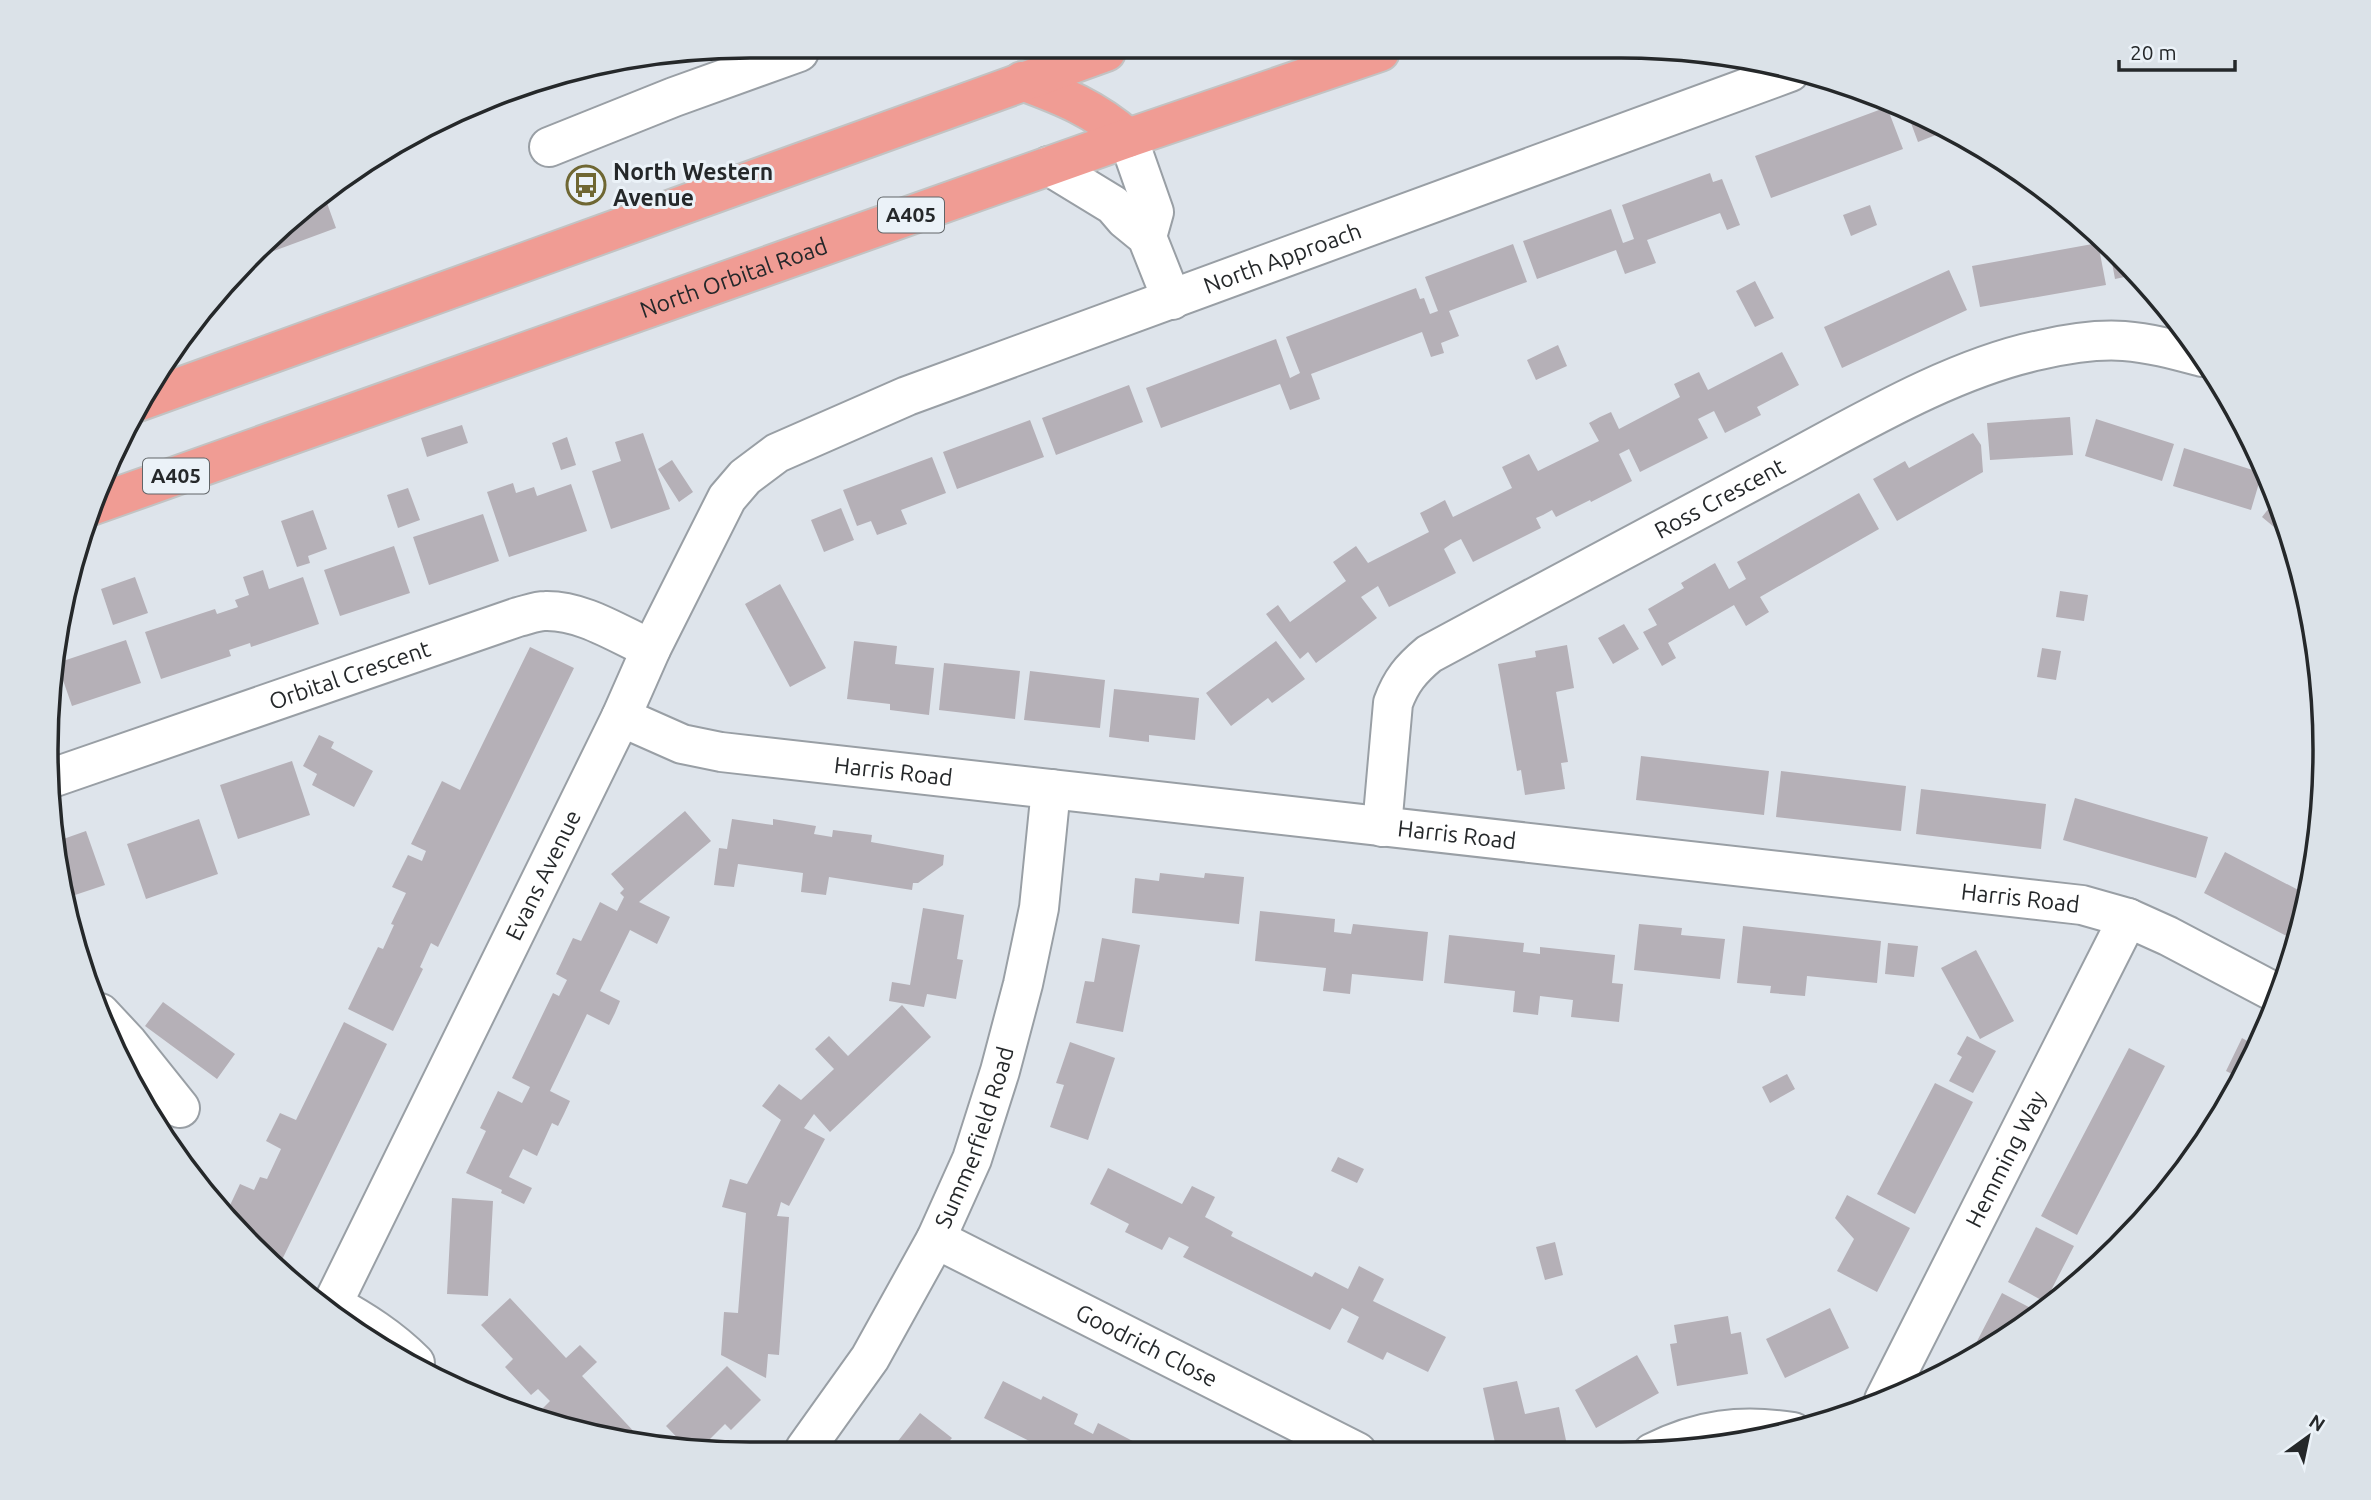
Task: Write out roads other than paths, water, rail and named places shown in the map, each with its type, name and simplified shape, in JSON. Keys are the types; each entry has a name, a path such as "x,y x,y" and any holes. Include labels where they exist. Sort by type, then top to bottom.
{"highway":[{"path":"155,396 1089,58"},
{"name":"North Orbital Road","path":"104,501 1360,58"},
{"path":"1022,81 1066,97 1108,120 1128,138"}],"street":[{"path":"549,147 674,97 782,58"},
{"name":"North Approach","path":"777,453 907,396 1779,76"},
{"path":"1128,138 1154,212 1147,237"},
{"path":"1049,166 1113,205 1147,237 1172,300"},
{"name":"Ross Crescent","path":"1382,827 1392,703 1408,672 1429,654 1928,389 1995,363 2049,348 2082,343 2123,341 2163,346 2188,353"},
{"name":"Evans Avenue","path":"333,1302 727,498 745,477 777,453"},
{"name":"Orbital Crescent","path":"59,776 541,611 560,611 583,617 651,649"},
{"name":"Harris Road","path":"621,717 682,744 721,752 2082,905 2128,918 2168,936 2271,990"},
{"name":"Summerfield Road","path":"810,1442 870,1358 936,1240 972,1159 1000,1071 1023,984 1039,908 1051,789"},
{"name":"Hemming Way","path":"1890,1388 2128,918"},
{"path":"118,1032 180,1108"},
{"name":"Goodrich Close","path":"936,1240 1337,1442"},
{"path":"359,1322 377,1330 399,1347"},
{"path":"1681,1439 1717,1430 1759,1428"}],"place":[{"name":"North Western Avenue","path":"586,185"}]}
